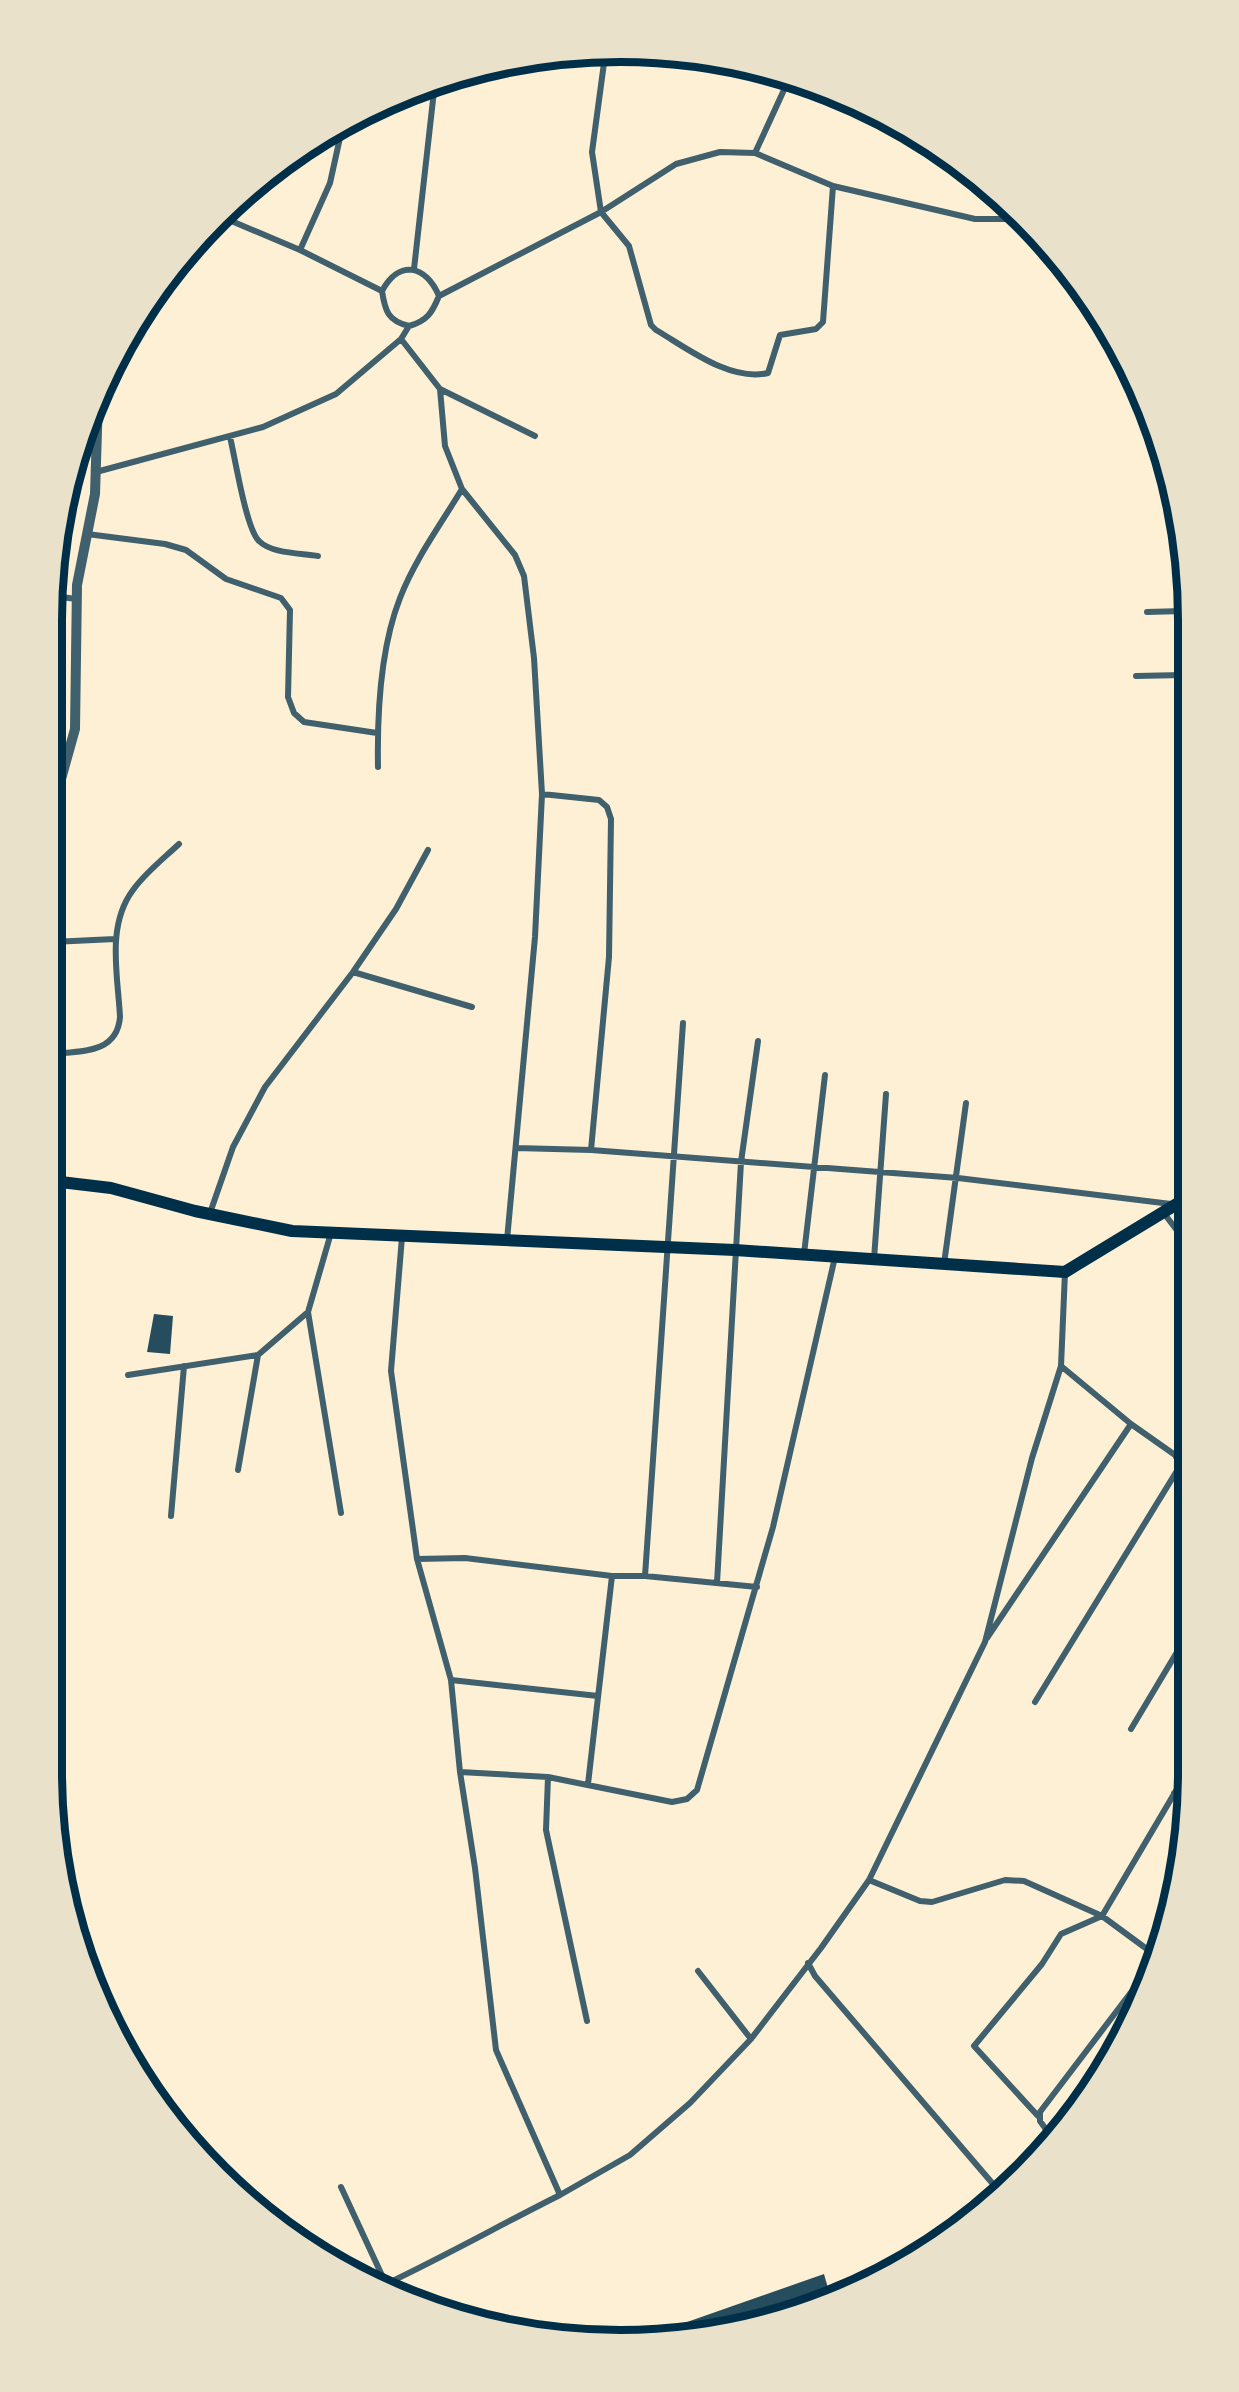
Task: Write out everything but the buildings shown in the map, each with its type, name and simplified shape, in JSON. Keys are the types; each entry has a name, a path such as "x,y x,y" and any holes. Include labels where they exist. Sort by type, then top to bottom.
{"main road":[{"path":"62,1181 111,1188 210,1214 292,1231 735,1250 1065,1272 1178,1203"}],"street":[{"path":"604,62 592,152 602,212 629,246 651,325 725,369 758,375 768,373 780,335 816,329 823,322 833,186"},
{"path":"755,153 785,87"},
{"path":"414,269 434,93"},
{"path":"300,250 330,183 340,136"},
{"path":"439,296 433,280 414,269 400,270 388,279 382,291 385,311 395,322 409,326 423,322 432,313 439,296 602,212 676,164 720,152 755,153 833,186 975,219 1008,219"},
{"path":"230,220 300,250 382,291"},
{"path":"96,472 263,428 336,394 401,339 409,326"},
{"path":"401,339 440,389 535,436"},
{"path":"440,389 445,446 462,489 515,555 524,576 534,658 542,794 535,937 507,1240"},
{"path":"62,776 75,729 76,599 95,494 97,423"},
{"path":"230,437 250,523 259,541 274,549 318,556"},
{"path":"378,767 377,733 387,642 400,598 418,561 462,489"},
{"path":"87,534 165,544 186,550 226,579 281,598 290,610 288,697 294,713 304,722 377,733"},
{"path":"63,597 76,599"},
{"path":"1147,612 1178,611"},
{"path":"1136,676 1178,675"},
{"path":"542,794 599,800 607,807 611,819 609,957 591,1150"},
{"path":"62,1053 96,1050 114,1039 119,1029 120,1017 115,939 123,907 132,891 179,844"},
{"path":"210,1214 233,1147 266,1087 353,972 396,909 428,850"},
{"path":"62,942 115,939"},
{"path":"353,972 472,1007"},
{"path":"645,1576 672,1156 683,1023"},
{"path":"717,1583 741,1162 758,1041"},
{"path":"804,1254 825,1075"},
{"path":"874,1259 882,1174 886,1094"},
{"path":"944,1264 958,1178 966,1103"},
{"path":"516,1148 591,1150 958,1178 1178,1202"},
{"path":"1163,1212 1178,1232"},
{"path":"331,1233 308,1312 341,1513"},
{"path":"402,1237 391,1371 417,1559 451,1680 460,1772 475,1868 496,2050 560,2195"},
{"path":"460,1772 548,1777 672,1802 687,1799 697,1790 773,1527 835,1256"},
{"path":"985,1642 1032,1458 1061,1366 1065,1272"},
{"path":"128,1375 258,1355 308,1312"},
{"path":"238,1470 258,1355"},
{"path":"171,1516 184,1366"},
{"path":"1061,1366 1131,1424 1176,1457 1178,1452"},
{"path":"391,2281 476,2241 491,2230 560,2195 630,2155 690,2103 751,2039 821,1948 869,1880 985,1642 1131,1424"},
{"path":"1035,1702 1178,1472"},
{"path":"417,1559 465,1558 612,1576 645,1576 757,1587"},
{"path":"588,1784 612,1576"},
{"path":"1131,1729 1178,1650"},
{"path":"451,1680 598,1696"},
{"path":"548,1777 546,1830 587,2021"},
{"path":"1047,2130 1038,2116 974,2046 1042,1964 1061,1934 1102,1916 1177,1788"},
{"path":"869,1880 920,1901 932,1902 1005,1880 1024,1881 1102,1916 1149,1950"},
{"path":"808,1963 815,1976 994,2185"},
{"path":"698,1971 751,2039"},
{"path":"1038,2116 1134,1989"},
{"path":"341,2187 383,2278"}]}
